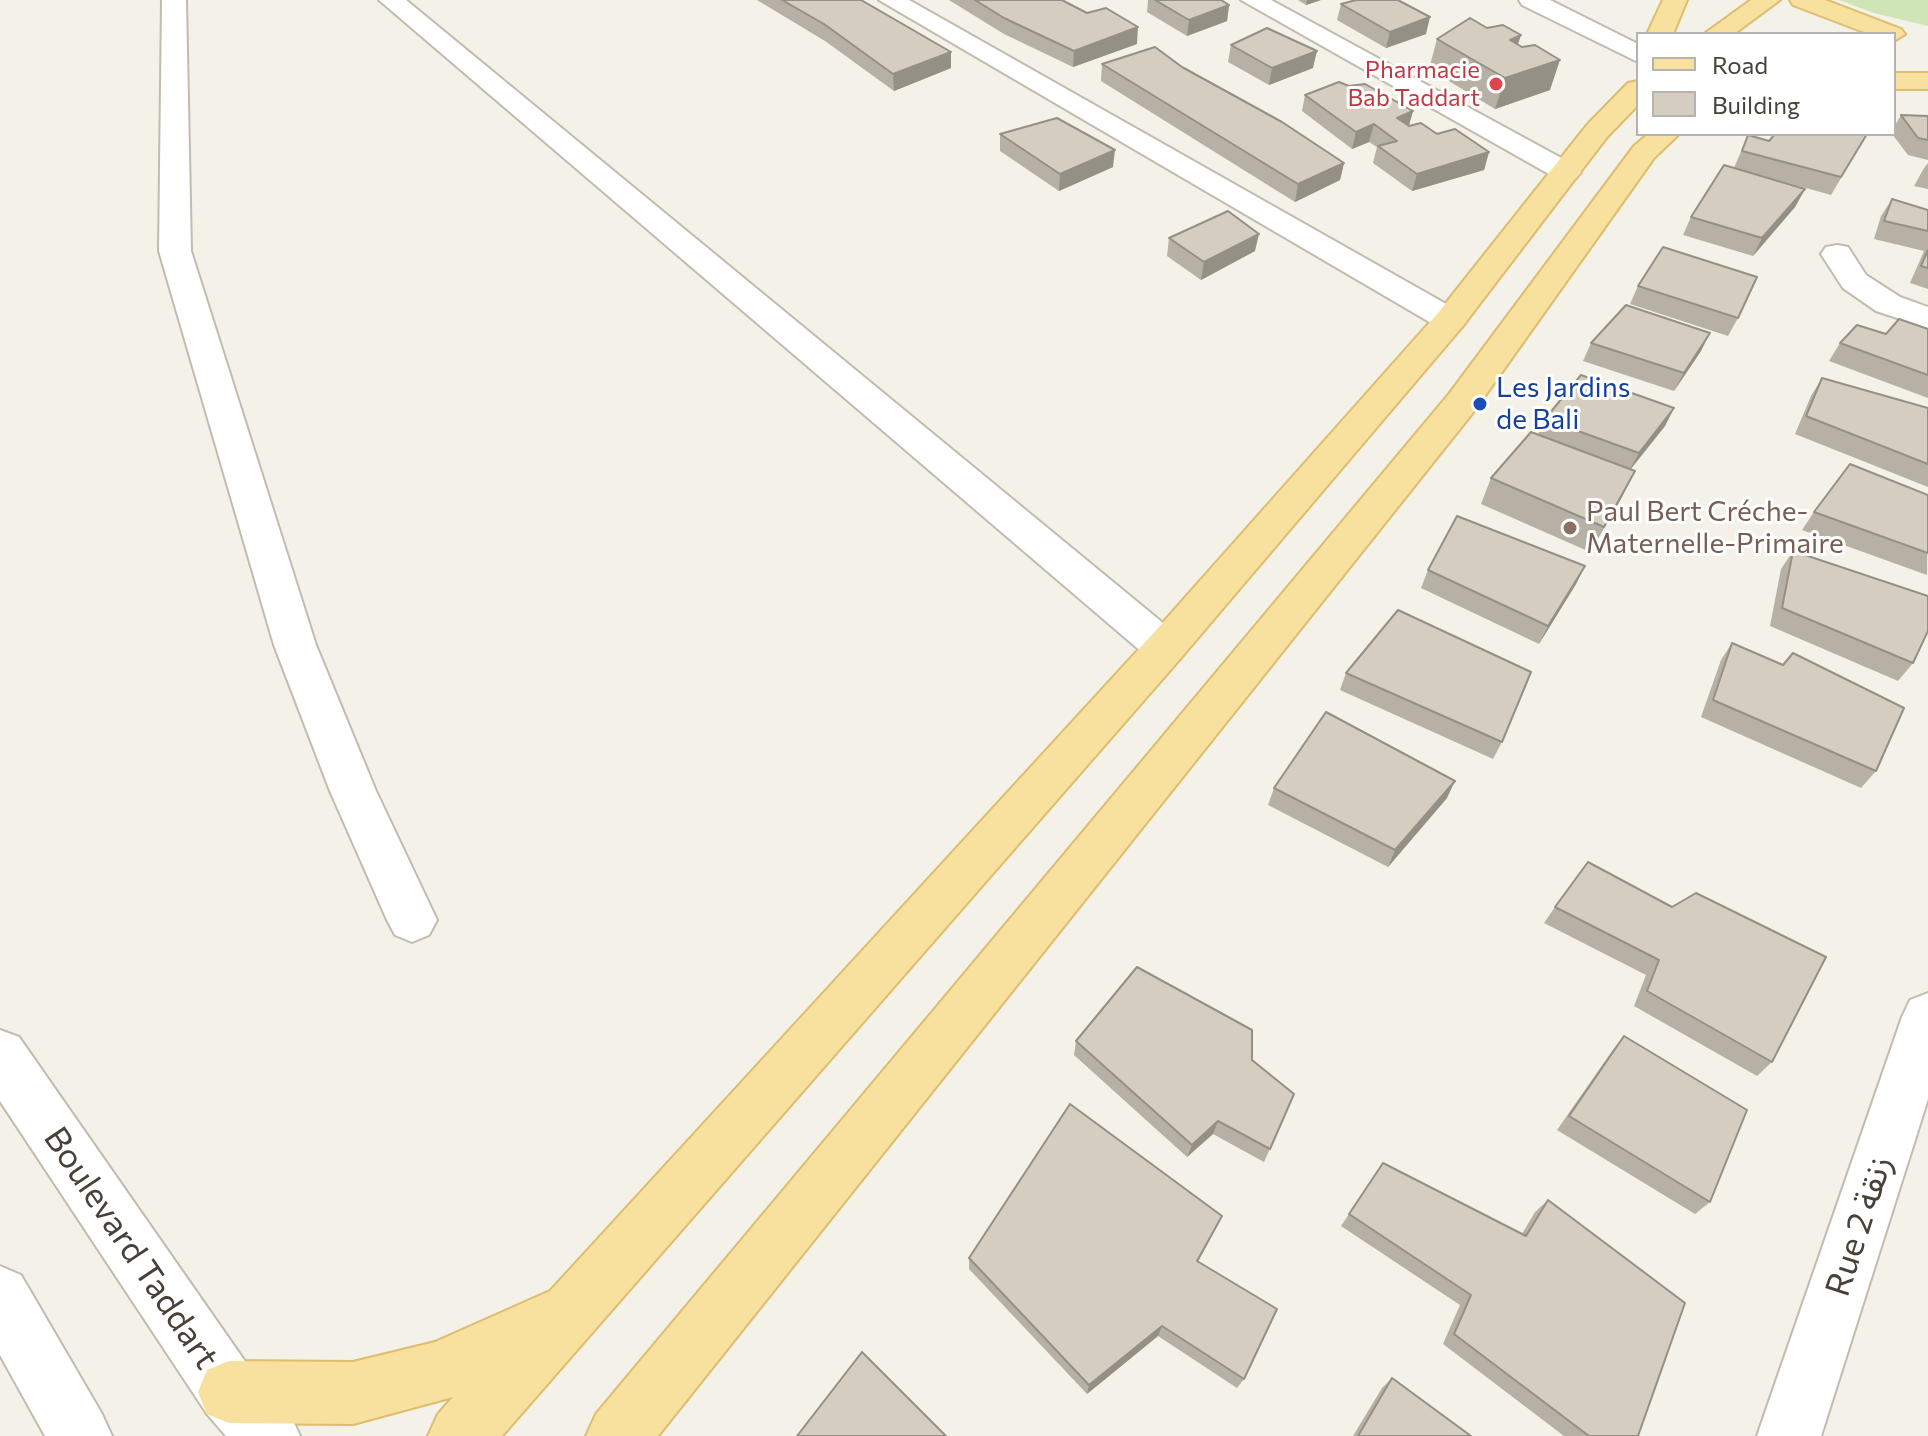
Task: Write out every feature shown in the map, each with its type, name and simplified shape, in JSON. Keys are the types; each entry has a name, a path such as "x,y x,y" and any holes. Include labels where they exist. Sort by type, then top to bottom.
{"main road":[{"path":"1661,32 1675,0"},
{"path":"1720,32 1768,0"},
{"path":"1802,0 1888,32"},
{"path":"1896,81 1928,81"},
{"path":"460,1436 1165,648 1450,320 1636,82"},
{"path":"634,1423 1008,954 1462,402 1644,152 1663,136"},
{"path":"229,1392 353,1393 439,1372 568,1313"}],"street":[{"path":"174,0 175,251 295,645 353,791 412,920"},
{"path":"391,0 1165,648"},
{"path":"891,0 1450,320"},
{"path":"1253,0 1566,172"},
{"path":"1531,0 1636,79"},
{"path":"1837,254 1854,281 1888,304 1928,318"},
{"name":"Rue 2 زنقة","path":"1789,1436 1928,1017"},
{"name":"Boulevard Taddart","path":"0,1055 229,1392 268,1436"},
{"path":"0,1296 80,1436"}],"green space":[{"path":"1839,0 1928,0 1928,26 1874,13"}],"building":[{"path":"782,0 861,0 951,52 893,74 824,24"},
{"path":"975,0 1062,0 1087,13 1106,8 1138,27 1074,51 1004,18"},
{"path":"1155,0 1221,0 1229,5 1189,20"},
{"path":"1356,0 1398,0 1430,17 1390,32 1341,4"},
{"path":"1470,18 1487,28 1503,25 1521,35 1510,40 1522,47 1535,45 1560,60 1505,78 1437,39"},
{"path":"1267,28 1317,51 1272,68 1231,45"},
{"path":"1155,47 1182,67 1282,122 1344,163 1298,184 1102,64"},
{"path":"1339,82 1349,86 1365,84 1413,111 1397,118 1409,126 1421,123 1437,134 1455,129 1489,152 1417,174 1378,146 1397,141 1374,124 1356,132 1305,95"},
{"path":"1901,115 1928,116 1928,140 1918,138"},
{"path":"1057,118 1115,150 1060,174 1000,134"},
{"path":"1748,136 1769,141 1773,136 1866,136 1841,177 1742,151"},
{"path":"1724,165 1805,189 1762,238 1691,217"},
{"path":"1892,199 1928,210 1928,231 1884,221"},
{"path":"1228,211 1259,234 1204,262 1169,238"},
{"path":"1663,247 1757,277 1738,318 1638,286"},
{"path":"1928,250 1928,268 1921,266"},
{"path":"1626,305 1710,333 1684,373 1591,343"},
{"path":"1899,319 1928,329 1928,375 1840,343 1857,325 1886,334"},
{"path":"1581,375 1674,408 1639,453 1545,419"},
{"path":"1822,378 1928,408 1928,464 1806,416"},
{"path":"1531,432 1635,471 1604,527 1491,478"},
{"path":"1850,464 1928,495 1928,553 1814,512"},
{"path":"1457,516 1585,566 1548,626 1428,570"},
{"path":"1793,551 1928,596 1928,631 1913,663 1782,608"},
{"path":"1398,610 1531,672 1502,742 1346,673"},
{"path":"1732,643 1783,665 1793,653 1904,708 1876,771 1713,700"},
{"path":"1326,712 1455,781 1395,850 1274,788"},
{"path":"1588,862 1672,907 1696,893 1826,957 1772,1062 1647,991 1659,960 1555,907"},
{"path":"1137,967 1252,1030 1252,1060 1294,1094 1270,1149 1218,1121 1192,1145 1076,1041"},
{"path":"1624,1036 1747,1110 1710,1202 1569,1116"},
{"path":"1070,1104 1222,1216 1197,1261 1277,1309 1244,1379 1162,1326 1089,1385 969,1258"},
{"path":"1383,1163 1526,1236 1548,1200 1685,1303 1638,1436 1589,1436 1454,1334 1471,1295 1349,1214"},
{"path":"862,1352 946,1436 797,1436"},
{"path":"1392,1378 1471,1436 1358,1436"}],"place":[{"name":"Pharmacie Bab Taddart","path":"1496,84"},
{"name":"Les Jardins de Bali","path":"1480,404"},
{"name":"Paul Bert Créche- Maternelle-Primaire","path":"1570,528"}]}
